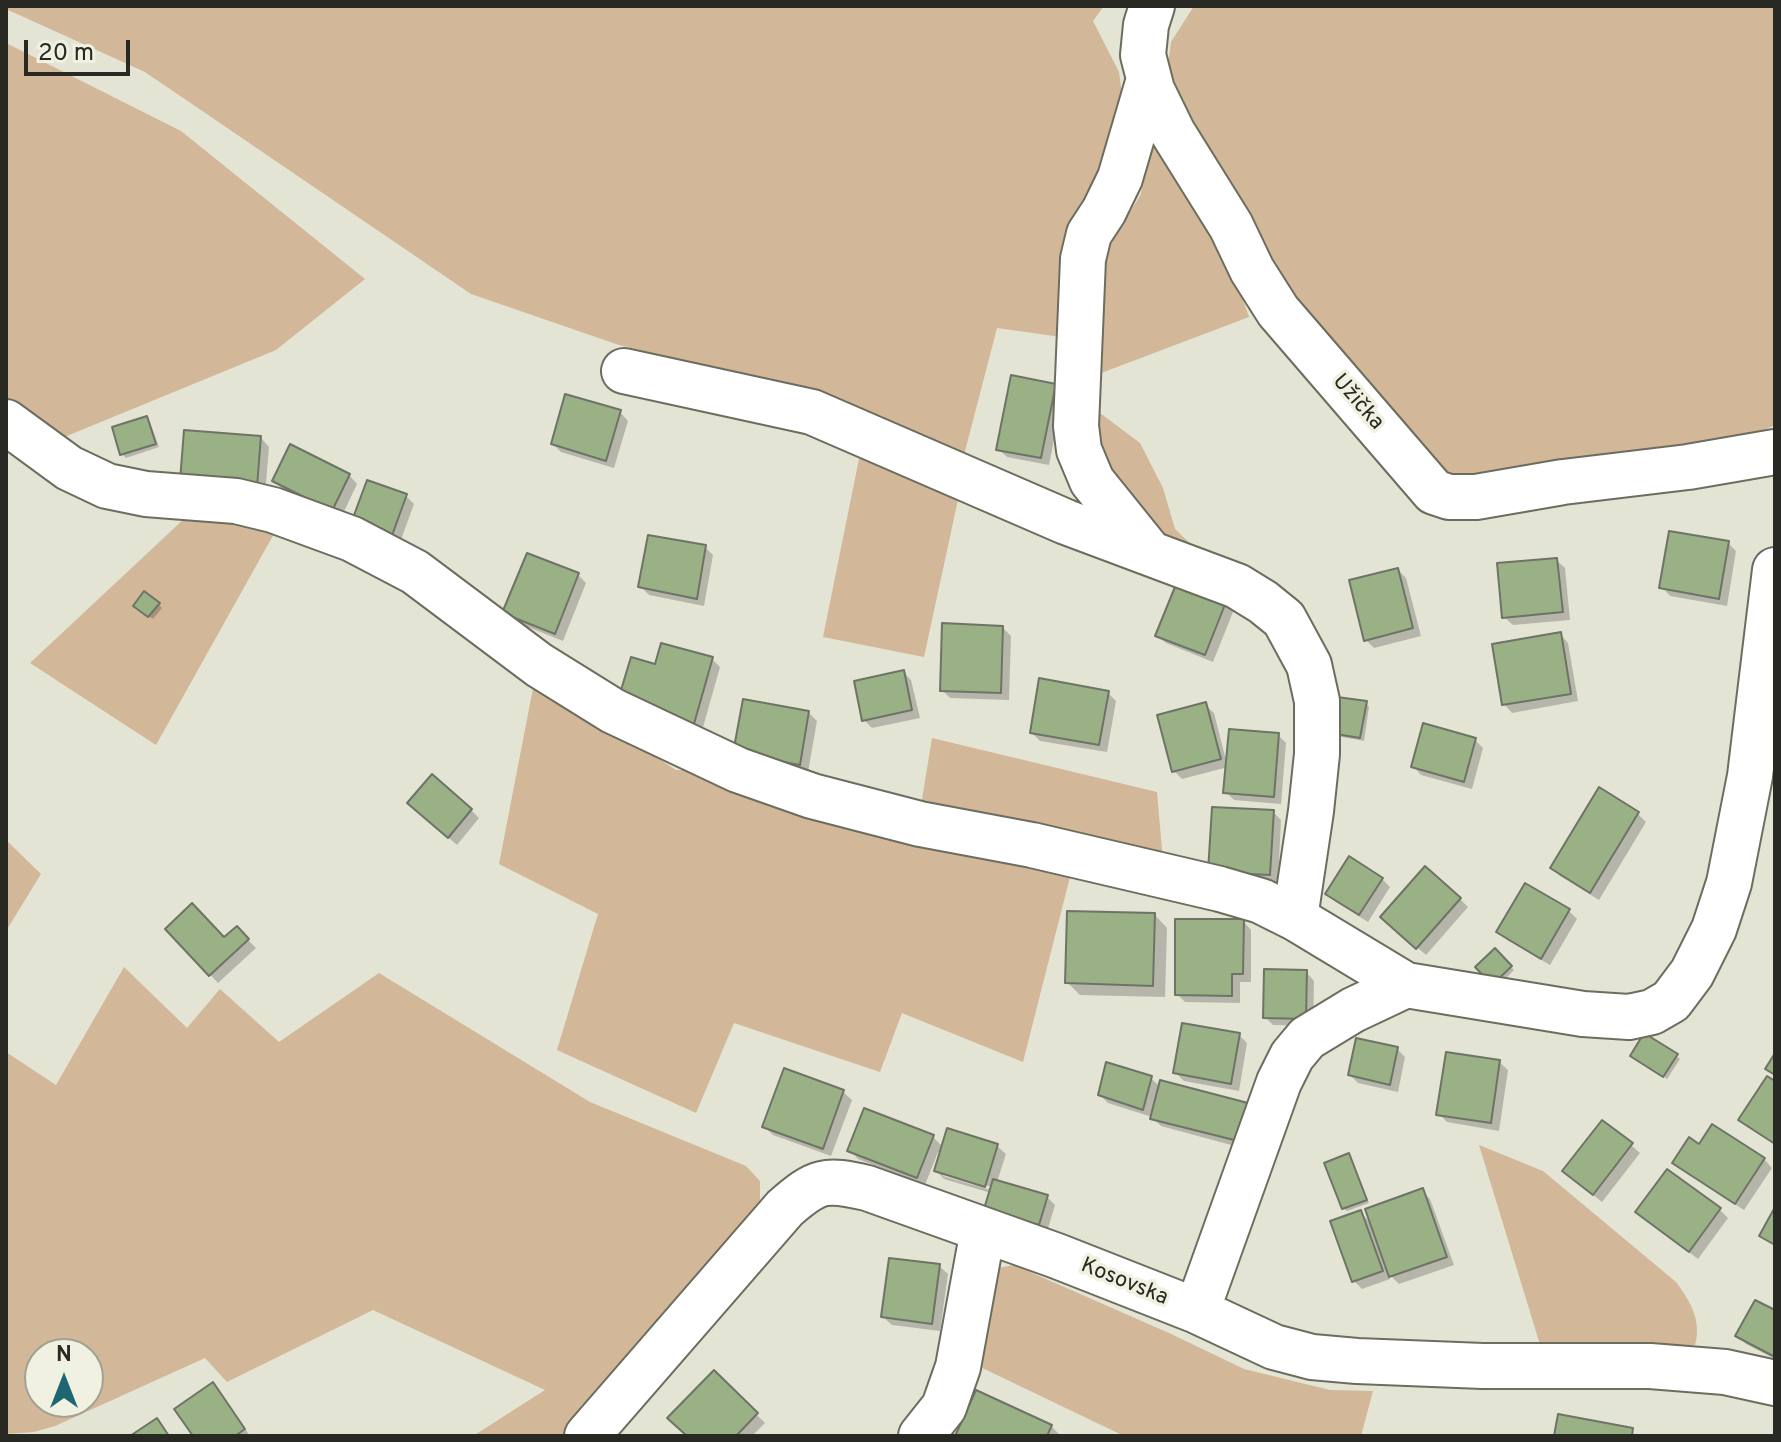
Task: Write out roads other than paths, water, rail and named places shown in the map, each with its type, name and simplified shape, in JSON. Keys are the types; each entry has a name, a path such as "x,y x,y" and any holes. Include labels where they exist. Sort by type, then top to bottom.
{"street":[{"name":"Užička","path":"1152,6 1146,25 1143,55 1149,79 1173,133 1231,226 1252,270 1278,311 1434,492 1449,497 1476,497 1775,452"},
{"path":"1149,79 1120,178 1089,234 1083,259 1076,426 1079,450 1092,481 1150,553"},
{"path":"624,371 812,412 1066,522 1237,586 1284,619 1309,665 1317,701 1317,754 1295,918"},
{"path":"6,422 69,468 107,486 146,494 236,501 273,510 352,539 415,572 539,665 613,711 738,770 812,796 920,824 1032,845 1261,901 1406,985 1583,1014 1629,1017 1652,1012 1671,1001 1692,973 1714,929 1729,883 1750,776 1775,570"},
{"path":"1197,1311 1279,1082 1292,1056 1307,1038 1318,1031 1406,985"},
{"name":"Kosovska","path":"587,1436 785,1208 805,1190 828,1182 867,1188 1057,1256 1197,1311 1274,1347 1312,1357 1483,1366 1650,1366 1725,1372 1775,1383"},
{"path":"921,1436 944,1407 958,1367 983,1230"}]}
